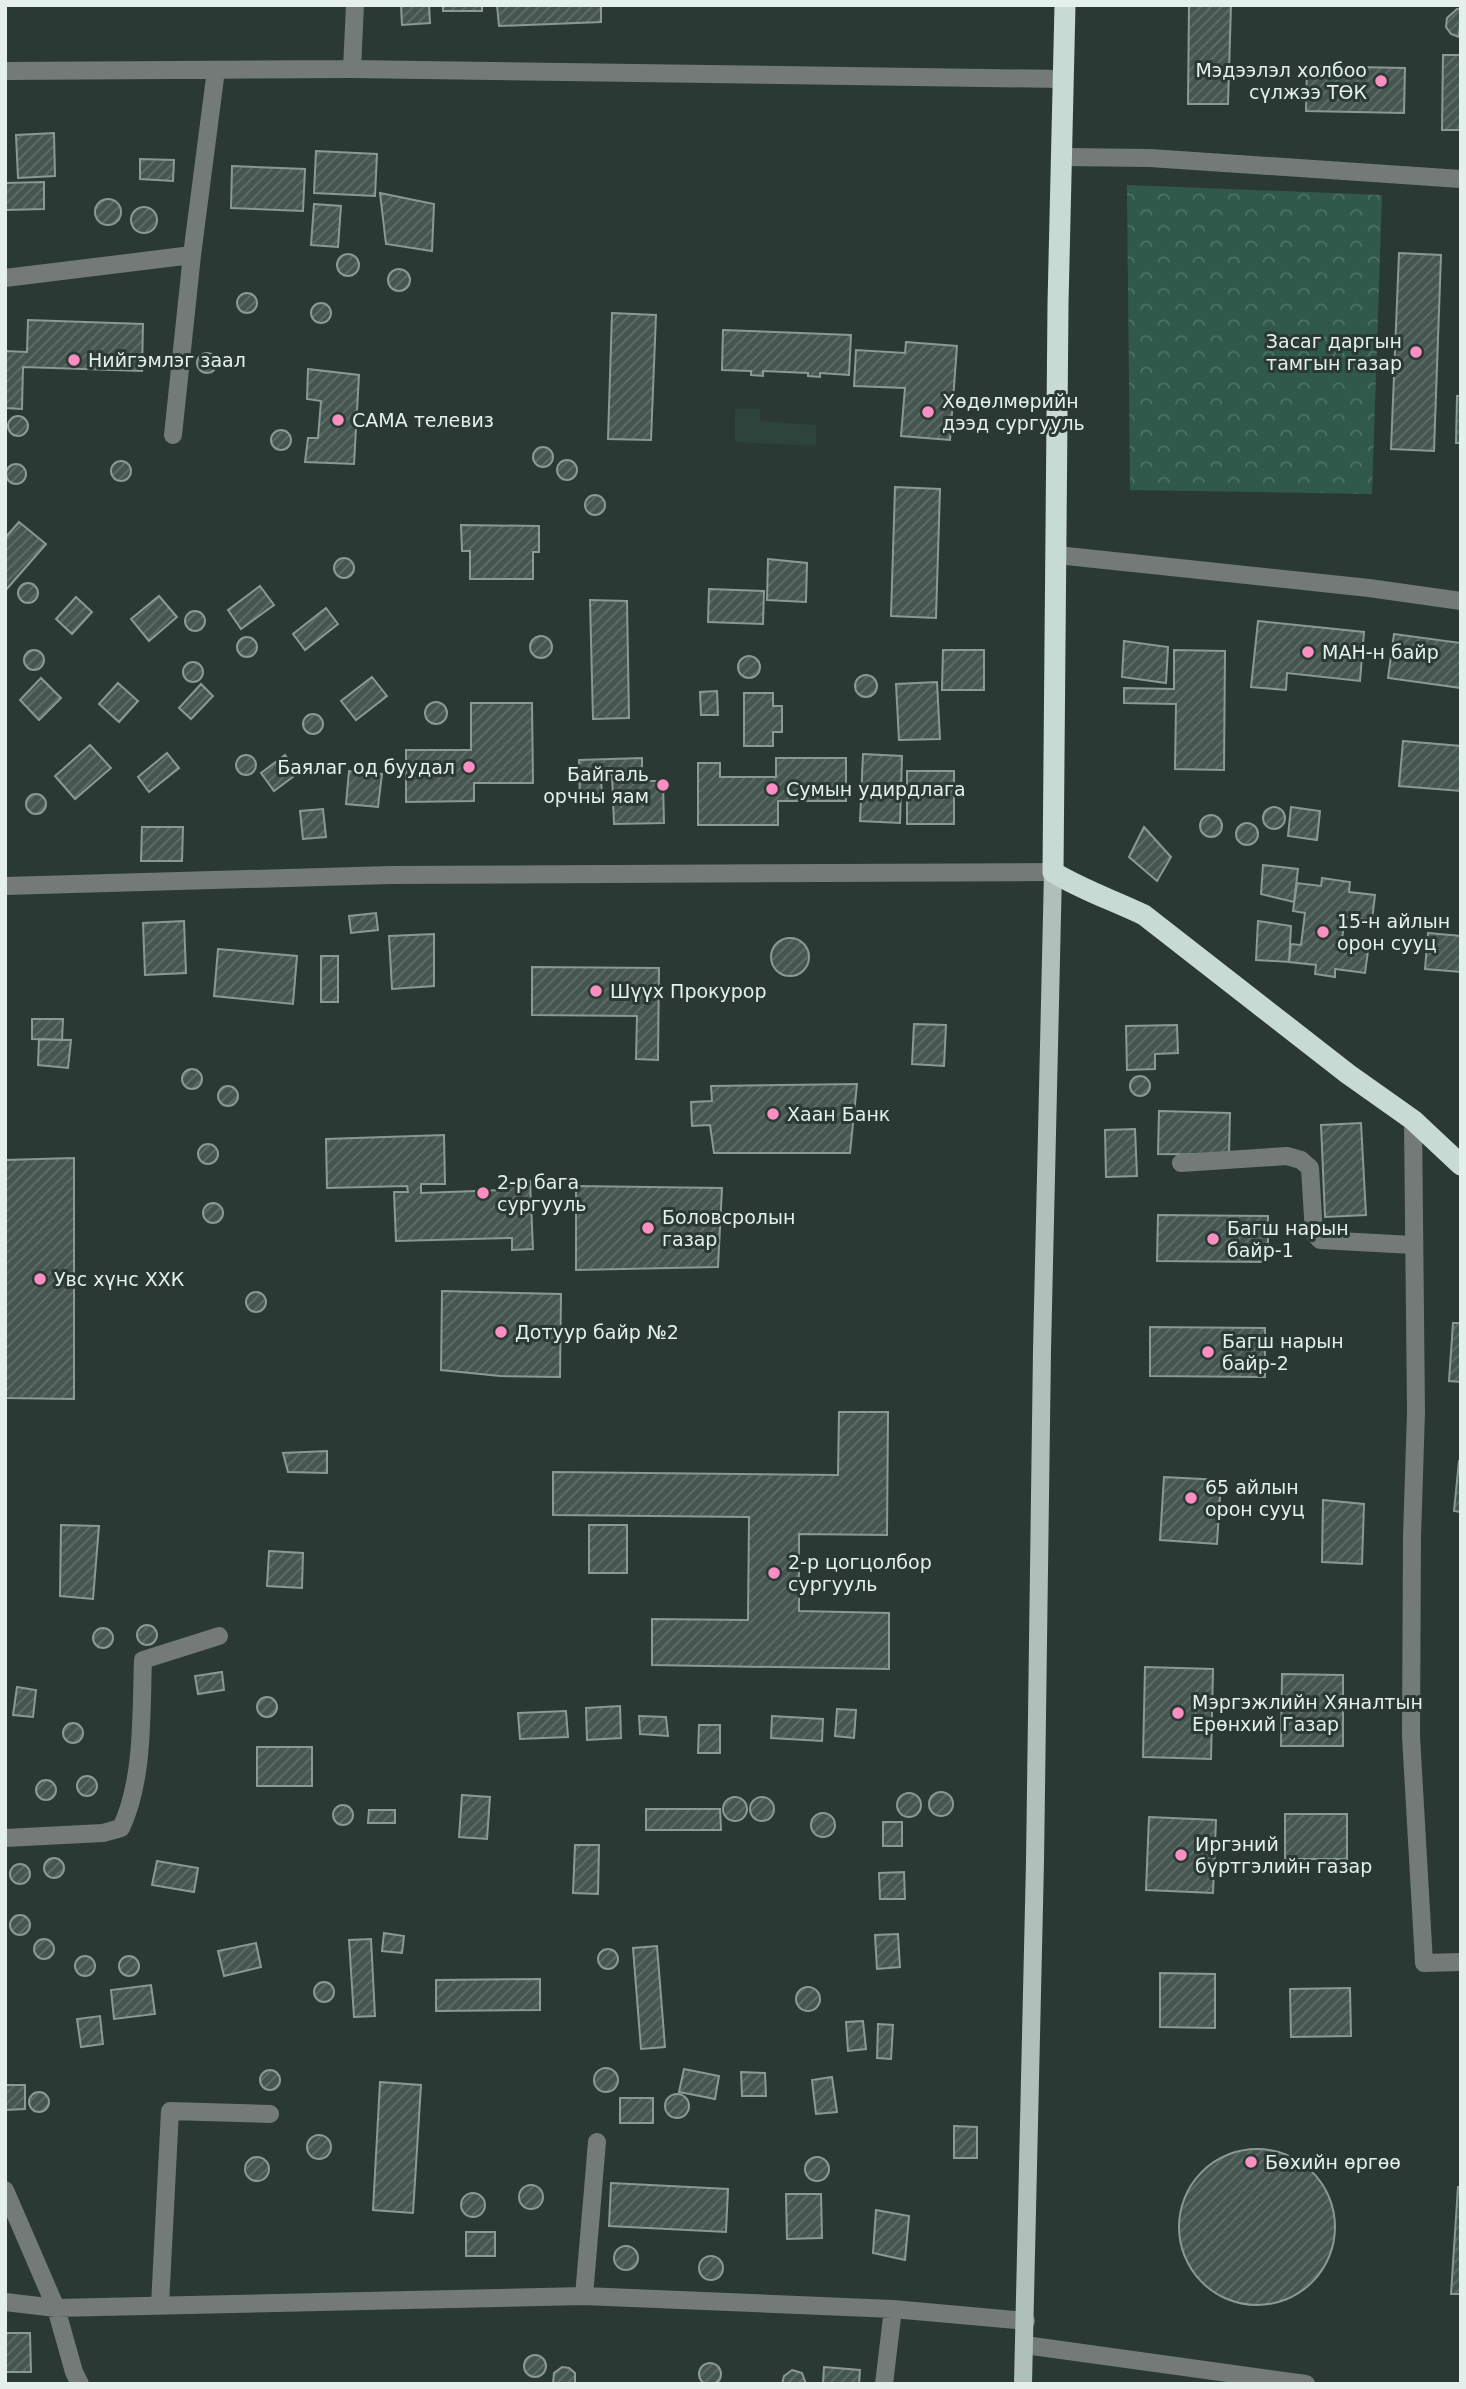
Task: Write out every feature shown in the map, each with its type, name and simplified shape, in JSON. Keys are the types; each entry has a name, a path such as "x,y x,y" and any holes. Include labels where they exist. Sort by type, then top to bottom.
{"highway":[{"path":"1065,5 1058,304 1054,872 1081,889 1112,899 1144,915 1348,1074 1413,1120 1461,1165"}],"main road":[{"path":"1023,2384 1042,1350 1054,872"}],"street":[{"path":"352,69 355,5"},
{"path":"5,71 352,69 1062,79"},
{"path":"173,435 192,255 216,70"},
{"path":"1063,157 1150,158 1461,179"},
{"path":"5,278 192,255"},
{"path":"1057,555 1369,588 1461,601"},
{"path":"5,886 390,875 1054,872"},
{"path":"1413,1120 1416,1412 1410,1736 1424,1963 1461,1962"},
{"path":"1181,1163 1287,1156 1301,1160 1310,1168 1314,1233 1320,1240 1413,1245"},
{"path":"5,1838 103,1833 121,1828 132,1805 143,1660 219,1636"},
{"path":"160,2305 170,2111 270,2113"},
{"path":"584,2297 597,2142"},
{"path":"5,2190 56,2308 74,2372 80,2384"},
{"path":"5,2302 56,2308 584,2297 894,2309 1026,2321"},
{"path":"884,2384 894,2309"},
{"path":"1025,2345 1306,2384"}],"shaded area":[{"path":"735,409 760,409 760,421 816,425 816,446 735,442"}],"green space":[{"path":"1127,185 1382,195 1372,494 1130,490"}],"building":[{"path":"401,5 429,5 430,23 402,25"},
{"path":"443,5 482,5 482,11 443,11"},
{"path":"497,5 601,5 601,22 499,26"},
{"path":"1189,5 1231,5 1228,104 1188,104"},
{"path":"1457,9 1461,9 1459,37 1451,34 1446,27 1447,18"},
{"path":"1443,55 1461,55 1461,130 1442,130"},
{"path":"1307,66 1405,68 1404,113 1306,111"},
{"path":"54,133 55,176 18,178 16,135"},
{"path":"316,151 377,154 375,196 314,193"},
{"path":"140,159 174,160 173,181 140,179"},
{"path":"232,166 305,169 303,211 231,208"},
{"path":"44,182 44,209 5,210 5,183"},
{"path":"380,193 434,204 432,251 386,244"},
{"path":"108,199 117,203 121,212 117,221 108,225 99,221 95,212 99,203"},
{"path":"314,204 341,206 338,247 311,245"},
{"path":"144,207 153,211 157,220 153,229 144,233 135,229 131,220 135,211"},
{"name":"Засаг даргын тамгын газар","path":"1399,253 1441,255 1434,451 1391,449"},
{"path":"348,254 358,261 359,265 352,275 348,276 338,269 337,265 344,255"},
{"path":"399,269 409,276 410,280 403,290 399,291 389,284 388,280 395,270"},
{"path":"247,293 254,296 257,303 254,310 247,313 240,310 237,303 240,296"},
{"path":"321,303 328,306 331,313 328,320 321,323 314,320 311,313 314,306"},
{"path":"612,313 656,315 651,440 608,439"},
{"name":"Нийгэмлэг заал","path":"28,320 143,324 142,371 23,367 22,409 5,408 5,351 27,352"},
{"path":"723,330 851,335 849,375 820,373 820,377 808,376 808,373 763,371 763,376 751,375 751,371 722,370"},
{"name":"Хөдөлмөрийн дээд сургууль","path":"906,342 957,346 950,440 901,436 905,388 854,386 856,350 905,353"},
{"path":"207,353 214,356 217,363 214,370 207,373 200,370 197,363 200,356"},
{"name":"САМА телевиз","path":"308,369 359,375 354,464 305,462 308,438 318,438 321,401 307,399"},
{"path":"1457,396 1461,396 1461,443 1456,443"},
{"path":"18,416 25,419 28,426 25,433 18,436 11,433 8,426 11,419"},
{"path":"281,430 288,433 291,440 288,447 281,450 274,447 271,440 274,433"},
{"path":"543,447 550,450 553,457 550,464 543,467 536,464 533,457 536,450"},
{"path":"567,460 574,463 577,470 574,477 567,480 560,477 557,470 560,463"},
{"path":"121,461 128,464 131,471 128,478 121,481 114,478 111,471 114,464"},
{"path":"16,464 23,467 26,474 23,481 16,484 9,481 6,474 9,467"},
{"path":"895,487 940,489 936,618 891,616"},
{"path":"595,495 602,498 605,505 602,512 595,515 588,512 585,505 588,498"},
{"path":"19,522 46,544 5,591 5,538"},
{"path":"461,525 539,526 539,552 533,552 533,579 470,579 470,551 462,551"},
{"path":"344,558 351,561 354,568 351,575 344,578 337,575 334,568 337,561"},
{"path":"768,559 807,563 806,602 767,600"},
{"path":"28,583 35,586 38,593 35,600 28,603 21,600 18,593 21,586"},
{"path":"260,586 274,605 241,629 228,610"},
{"path":"709,589 764,591 763,624 708,622"},
{"path":"159,596 177,617 149,641 131,619"},
{"path":"76,597 92,612 72,634 56,619"},
{"path":"590,600 627,601 629,718 593,719"},
{"path":"326,608 338,624 305,650 293,634"},
{"path":"195,611 202,614 205,621 202,628 195,631 188,628 185,621 188,614"},
{"name":"МАН-н байр","path":"1258,621 1364,632 1360,681 1287,673 1286,690 1251,687"},
{"path":"1394,634 1461,643 1461,688 1388,678"},
{"path":"541,636 551,643 552,647 545,657 541,658 531,651 530,647 537,637"},
{"path":"247,637 254,640 257,647 254,654 247,657 240,654 237,647 240,640"},
{"path":"1124,641 1168,647 1166,683 1122,677"},
{"path":"34,650 41,653 44,660 41,667 34,670 27,667 24,660 27,653"},
{"path":"943,650 984,650 984,690 942,690"},
{"path":"1174,650 1225,651 1224,770 1175,769 1176,704 1124,703 1124,688 1174,689"},
{"path":"749,656 759,663 760,667 753,677 749,678 739,671 738,667 745,657"},
{"path":"193,662 200,665 203,672 200,679 193,682 186,679 183,672 186,665"},
{"path":"866,675 876,682 877,686 870,696 866,697 856,690 855,686 862,676"},
{"path":"372,677 387,696 356,720 341,701"},
{"path":"41,678 61,698 39,720 20,700"},
{"path":"937,682 940,739 899,740 896,684"},
{"path":"118,683 138,701 119,722 99,704"},
{"path":"201,684 213,696 191,719 179,708"},
{"path":"717,691 718,715 701,715 700,692"},
{"path":"744,693 773,693 773,706 782,706 782,732 773,732 773,746 744,746"},
{"path":"436,702 446,709 447,713 440,723 436,724 426,717 425,713 432,703"},
{"name":"Баялаг од буудал","path":"471,703 532,703 533,783 474,783 474,801 406,802 406,750 471,750"},
{"path":"313,714 320,717 323,724 320,731 313,734 306,731 303,724 306,717"},
{"path":"1403,741 1461,746 1461,791 1399,786"},
{"path":"90,745 111,768 75,799 55,776"},
{"path":"167,753 179,768 149,792 138,777"},
{"path":"863,754 902,756 900,823 860,821"},
{"path":"246,755 253,758 256,765 253,772 246,775 239,772 236,765 239,758"},
{"path":"285,755 298,773 274,791 261,773"},
{"path":"642,758 642,781 663,781 664,823 614,824 612,775 601,775 602,800 580,801 579,760"},
{"name":"Сумын удирдлага","path":"776,758 846,758 846,801 778,801 778,825 698,825 698,763 720,763 720,777 776,777"},
{"path":"349,771 382,774 378,807 346,804"},
{"path":"907,771 954,771 954,824 907,824"},
{"path":"36,794 43,797 46,804 43,811 36,814 29,811 26,804 29,797"},
{"path":"1274,807 1284,814 1285,818 1278,828 1274,829 1264,822 1263,818 1270,808"},
{"path":"1291,807 1320,811 1317,840 1288,836"},
{"path":"323,809 326,837 303,839 300,811"},
{"path":"1211,815 1221,822 1222,826 1215,836 1211,837 1201,830 1200,826 1207,816"},
{"path":"1247,823 1257,830 1258,834 1251,844 1247,845 1237,838 1236,834 1243,824"},
{"path":"142,827 183,827 182,861 141,861"},
{"path":"1144,827 1171,857 1157,881 1129,857"},
{"path":"1263,865 1298,869 1294,902 1261,894"},
{"name":"15-н айлын орон сууц","path":"1322,878 1350,882 1349,892 1375,895 1372,920 1345,917 1341,947 1368,951 1365,973 1335,969 1335,977 1315,974 1316,965 1289,962 1291,944 1301,945 1305,913 1293,911 1297,883 1321,886"},
{"path":"376,913 378,930 351,933 349,916"},
{"path":"184,921 186,973 145,975 143,923"},
{"path":"1258,921 1291,926 1289,962 1256,960"},
{"path":"1428,933 1461,936 1461,972 1425,969"},
{"path":"434,934 434,986 392,989 389,936"},
{"path":"790,938 804,943 809,957 804,971 790,976 776,971 771,957 776,943"},
{"path":"218,949 297,956 293,1004 214,996"},
{"path":"321,956 338,956 338,1002 321,1002"},
{"name":"Шүүх Прокурор","path":"532,967 659,968 658,1060 636,1059 637,1016 532,1015"},
{"path":"32,1019 63,1019 62,1040 32,1039"},
{"path":"914,1024 946,1025 944,1066 912,1064"},
{"path":"1177,1025 1178,1053 1155,1054 1155,1069 1127,1070 1126,1026"},
{"path":"39,1039 71,1040 68,1068 38,1065"},
{"path":"192,1069 199,1072 202,1079 199,1086 192,1089 185,1086 182,1079 185,1072"},
{"path":"1140,1076 1147,1079 1150,1086 1147,1093 1140,1096 1133,1093 1130,1086 1133,1079"},
{"name":"Хаан Банк","path":"857,1084 850,1153 714,1153 710,1125 692,1126 691,1102 712,1101 711,1086"},
{"path":"228,1086 235,1089 238,1096 235,1103 228,1106 221,1103 218,1096 221,1089"},
{"path":"1159,1111 1230,1113 1229,1155 1158,1154"},
{"path":"1361,1123 1366,1215 1325,1217 1321,1125"},
{"path":"1135,1129 1137,1176 1106,1177 1105,1130"},
{"name":"2-р бага сургууль","path":"444,1135 445,1184 421,1184 421,1193 504,1190 504,1182 530,1181 533,1249 512,1250 512,1238 396,1241 394,1192 408,1192 407,1186 327,1188 326,1139"},
{"path":"208,1144 215,1147 218,1154 215,1161 208,1164 201,1161 198,1154 201,1147"},
{"name":"Увс хүнс ХХК","path":"74,1158 74,1399 5,1398 5,1160"},
{"name":"Боловсролын газар","path":"576,1186 722,1188 718,1267 576,1270"},
{"path":"213,1203 220,1206 223,1213 220,1220 213,1223 206,1220 203,1213 206,1206"},
{"name":"Багш нарын байр-1","path":"1158,1215 1268,1216 1268,1262 1157,1261"},
{"name":"Дотуур байр №2","path":"442,1291 561,1294 560,1377 500,1376 441,1370"},
{"path":"256,1292 263,1295 266,1302 263,1309 256,1312 249,1309 246,1302 249,1295"},
{"path":"1453,1323 1461,1323 1461,1382 1449,1381"},
{"name":"Багш нарын байр-2","path":"1150,1327 1265,1328 1265,1377 1150,1376"},
{"name":"2-р цогцолбор сургууль","path":"839,1412 888,1412 887,1535 799,1534 799,1611 889,1613 889,1669 652,1665 652,1619 748,1620 749,1517 553,1515 553,1472 838,1475"},
{"path":"327,1451 327,1473 288,1472 283,1453"},
{"path":"1461,1461 1461,1512 1454,1511"},
{"name":"65 айлын орон сууц","path":"1164,1477 1221,1480 1217,1544 1160,1540"},
{"path":"1323,1500 1364,1504 1362,1564 1322,1562"},
{"path":"61,1525 99,1526 93,1599 60,1596"},
{"path":"589,1525 627,1525 627,1573 589,1573"},
{"path":"269,1551 303,1553 302,1588 267,1586"},
{"path":"147,1625 154,1628 157,1635 154,1642 147,1645 140,1642 137,1635 140,1628"},
{"path":"103,1628 110,1631 113,1638 110,1645 103,1648 96,1645 93,1638 96,1631"},
{"name":"Мэргэжлийн Хяналтын Ерөнхий Газар","path":"1145,1667 1213,1669 1211,1759 1143,1757"},
{"path":"222,1672 224,1690 198,1694 195,1676"},
{"path":"1282,1674 1343,1675 1343,1746 1281,1746"},
{"path":"17,1687 36,1690 33,1717 13,1715"},
{"path":"267,1697 274,1700 277,1707 274,1714 267,1717 260,1714 257,1707 260,1700"},
{"path":"620,1706 621,1738 587,1740 586,1708"},
{"path":"837,1709 856,1710 854,1738 835,1736"},
{"path":"566,1711 568,1737 520,1739 518,1713"},
{"path":"639,1716 666,1717 668,1736 640,1734"},
{"path":"772,1716 823,1719 822,1741 771,1738"},
{"path":"73,1723 80,1726 83,1733 80,1740 73,1743 66,1740 63,1733 66,1726"},
{"path":"699,1725 720,1725 720,1753 698,1753"},
{"path":"257,1747 312,1747 312,1786 257,1786"},
{"path":"87,1776 94,1779 97,1786 94,1793 87,1796 80,1793 77,1786 80,1779"},
{"path":"46,1780 53,1783 56,1790 53,1797 46,1800 39,1797 36,1790 39,1783"},
{"path":"941,1792 952,1799 953,1804 946,1815 941,1816 930,1809 929,1804 936,1793"},
{"path":"909,1793 920,1800 921,1805 914,1816 909,1817 898,1810 897,1805 904,1794"},
{"path":"462,1795 490,1797 487,1839 459,1837"},
{"path":"735,1797 746,1804 747,1809 740,1820 735,1821 724,1814 723,1809 730,1798"},
{"path":"762,1797 773,1804 774,1809 767,1820 762,1821 751,1814 750,1809 757,1798"},
{"path":"343,1805 350,1808 353,1815 350,1822 343,1825 336,1822 333,1815 336,1808"},
{"path":"646,1809 720,1809 721,1830 646,1830"},
{"path":"369,1810 395,1810 395,1823 368,1823"},
{"path":"823,1813 834,1820 835,1825 828,1836 823,1837 812,1830 811,1825 818,1814"},
{"path":"1285,1814 1347,1814 1347,1859 1285,1859"},
{"name":"Иргэний бүртгэлийн газар","path":"1149,1817 1216,1820 1213,1893 1146,1890"},
{"path":"883,1822 902,1822 902,1846 883,1846"},
{"path":"575,1845 599,1845 598,1894 573,1893"},
{"path":"54,1858 61,1861 64,1868 61,1875 54,1878 47,1875 44,1868 47,1861"},
{"path":"157,1861 198,1868 194,1892 152,1885"},
{"path":"20,1864 27,1867 30,1874 27,1881 20,1884 13,1881 10,1874 13,1867"},
{"path":"904,1872 905,1899 880,1899 879,1873"},
{"path":"20,1915 27,1918 30,1925 27,1932 20,1935 13,1932 10,1925 13,1918"},
{"path":"384,1933 404,1936 402,1953 382,1951"},
{"path":"898,1934 900,1967 877,1969 875,1935"},
{"path":"44,1939 51,1942 54,1949 51,1956 44,1959 37,1956 34,1949 37,1942"},
{"path":"371,1939 375,2016 354,2017 349,1940"},
{"path":"256,1943 261,1967 224,1976 218,1951"},
{"path":"657,1946 665,2047 641,2049 633,1948"},
{"path":"608,1949 615,1952 618,1959 615,1966 608,1969 601,1966 598,1959 601,1952"},
{"path":"85,1956 92,1959 95,1966 92,1973 85,1976 78,1973 75,1966 78,1959"},
{"path":"129,1956 136,1959 139,1966 136,1973 129,1976 122,1973 119,1966 122,1959"},
{"path":"1160,1973 1215,1974 1215,2028 1160,2027"},
{"path":"540,1979 540,2010 436,2011 436,1980"},
{"path":"324,1982 331,1985 334,1992 331,1999 324,2002 317,1999 314,1992 317,1985"},
{"path":"151,1985 155,2014 114,2019 111,1990"},
{"path":"808,1987 819,1994 820,1999 813,2010 808,2011 797,2004 796,1999 803,1988"},
{"path":"1350,1988 1351,2036 1291,2037 1290,1989"},
{"path":"100,2016 103,2044 81,2047 77,2019"},
{"path":"863,2021 866,2049 848,2051 846,2022"},
{"path":"878,2024 893,2025 891,2059 877,2058"},
{"path":"606,2068 617,2075 618,2080 611,2091 606,2092 595,2085 594,2080 601,2069"},
{"path":"684,2069 719,2076 715,2099 679,2092"},
{"path":"270,2070 277,2073 280,2080 277,2087 270,2090 263,2087 260,2080 263,2073"},
{"path":"741,2072 765,2073 766,2096 742,2096"},
{"path":"832,2077 837,2112 816,2114 812,2080"},
{"path":"380,2082 421,2085 413,2213 373,2210"},
{"path":"5,2085 25,2085 25,2109 5,2110"},
{"path":"39,2092 46,2095 49,2102 46,2109 39,2112 32,2109 29,2102 32,2095"},
{"path":"677,2094 688,2101 689,2106 682,2117 677,2118 666,2111 665,2106 672,2095"},
{"path":"620,2098 653,2098 653,2123 620,2123"},
{"path":"954,2126 977,2127 977,2158 954,2158"},
{"path":"319,2135 330,2142 331,2147 324,2158 319,2159 308,2152 307,2147 314,2136"},
{"name":"Бөхийн өргөө","path":"1257,2149 1287,2155 1312,2172 1329,2197 1335,2227 1329,2257 1312,2282 1287,2299 1257,2305 1227,2299 1202,2282 1185,2257 1179,2227 1185,2197 1202,2172 1227,2155"},
{"path":"257,2157 268,2164 269,2169 262,2180 257,2181 246,2174 245,2169 252,2158"},
{"path":"817,2157 828,2164 829,2169 822,2180 817,2181 806,2174 805,2169 812,2158"},
{"path":"611,2183 728,2189 726,2232 609,2226"},
{"path":"531,2185 542,2192 543,2197 536,2208 531,2209 520,2202 519,2197 526,2186"},
{"path":"1458,2187 1461,2187 1461,2294 1451,2294"},
{"path":"473,2193 484,2200 485,2205 478,2216 473,2217 462,2210 461,2205 468,2194"},
{"path":"786,2194 821,2194 822,2238 787,2239"},
{"path":"876,2210 909,2216 905,2260 873,2253"},
{"path":"466,2232 495,2232 495,2256 466,2256"},
{"path":"626,2246 637,2253 638,2258 631,2269 626,2270 615,2263 614,2258 621,2247"},
{"path":"711,2256 722,2263 723,2268 716,2279 711,2280 700,2273 699,2268 706,2257"},
{"path":"5,2333 30,2333 31,2372 5,2372"},
{"path":"535,2355 543,2358 546,2366 543,2374 535,2377 527,2374 524,2366 527,2358"},
{"path":"710,2363 718,2366 721,2374 718,2382 710,2385 702,2382 699,2374 702,2366"},
{"path":"562,2367 575,2373 575,2384 553,2384 554,2373"},
{"path":"824,2367 860,2370 859,2384 823,2384"},
{"path":"792,2370 802,2373 806,2384 782,2384 784,2376"}],"place":[{"name":"Мэдээлэл холбоо сүлжээ ТӨК","path":"1381,81"},
{"name":"Засаг даргын тамгын газар","path":"1416,352"},
{"name":"Нийгэмлэг заал","path":"74,360"},
{"name":"Хөдөлмөрийн дээд сургууль","path":"928,412"},
{"name":"САМА телевиз","path":"338,420"},
{"name":"МАН-н байр","path":"1308,652"},
{"name":"Баялаг од буудал","path":"469,767"},
{"name":"Байгаль орчны яам","path":"663,785"},
{"name":"Сумын удирдлага","path":"772,789"},
{"name":"15-н айлын орон сууц","path":"1323,932"},
{"name":"Шүүх Прокурор","path":"596,991"},
{"name":"Хаан Банк","path":"773,1114"},
{"name":"2-р бага сургууль","path":"483,1193"},
{"name":"Боловсролын газар","path":"648,1228"},
{"name":"Багш нарын байр-1","path":"1213,1239"},
{"name":"Увс хүнс ХХК","path":"40,1279"},
{"name":"Дотуур байр №2","path":"501,1332"},
{"name":"Багш нарын байр-2","path":"1208,1352"},
{"name":"65 айлын орон сууц","path":"1191,1498"},
{"name":"2-р цогцолбор сургууль","path":"774,1573"},
{"name":"Мэргэжлийн Хяналтын Ерөнхий Газар","path":"1178,1713"},
{"name":"Иргэний бүртгэлийн газар","path":"1181,1855"},
{"name":"Бөхийн өргөө","path":"1251,2162"}]}
